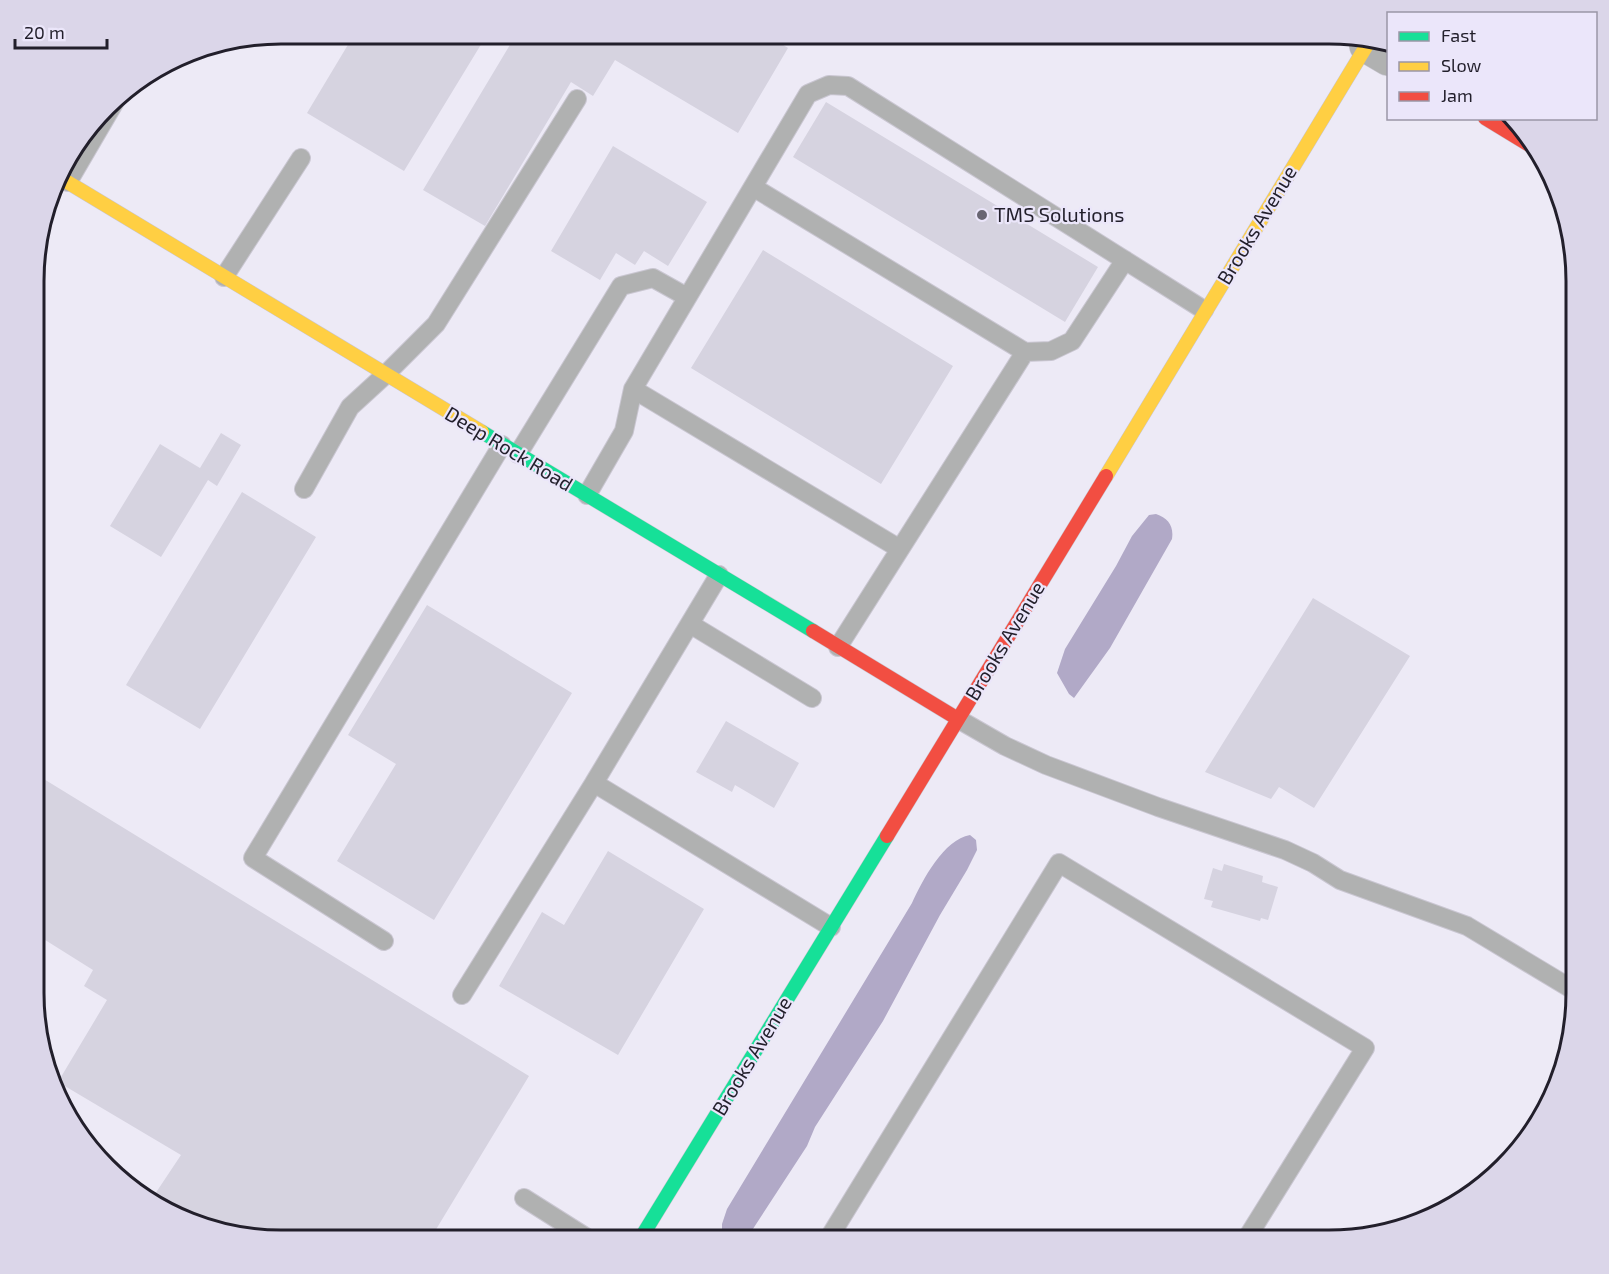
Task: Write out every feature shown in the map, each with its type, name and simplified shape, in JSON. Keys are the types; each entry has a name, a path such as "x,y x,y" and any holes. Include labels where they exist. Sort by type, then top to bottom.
{"main road":[{"name":"Brooks Avenue","path":"646,1230 958,719 1204,310 1375,48"},
{"path":"1488,120 1517,138"},
{"name":"Deep Rock Road","path":"66,181 958,719"}],"lane":[{"path":"587,495 624,431 633,389 687,297 808,94 829,84 848,86 1204,310"},
{"path":"304,489 350,407 436,324 577,99"},
{"path":"73,166 83,150"},
{"path":"224,277 301,158"},
{"path":"753,187 1025,352 1051,351 1072,341 1125,260"},
{"path":"384,941 253,858 510,449 621,286 653,278 687,297"},
{"path":"838,647 1025,352"},
{"path":"633,389 900,549"},
{"path":"462,995 594,783 719,575"},
{"path":"690,624 812,698"},
{"path":"958,719 1005,746 1046,765 1158,807 1285,850 1313,863 1340,880 1467,926 1566,986"},
{"path":"594,783 831,927"},
{"path":"834,1230 1059,863 1365,1048 1252,1230"},
{"path":"524,1198 575,1230"}],"shaded area":[{"path":"1156,514 1169,523 1172,539 1110,648 1074,698 1069,694 1057,673 1065,649 1132,536 1149,515"},
{"path":"970,835 976,840 977,850 883,1021 815,1127 807,1146 752,1230 722,1230 727,1209 928,873 943,852 960,838"}],"building":[{"path":"348,44 481,44 404,171 307,113"},
{"path":"510,44 782,44 788,48 738,133 615,60 593,96 571,82 485,226 423,190"},
{"path":"826,102 1098,267 1065,322 793,157"},
{"path":"613,146 707,202 668,266 644,251 635,265 616,253 600,280 551,251"},
{"path":"763,250 953,366 881,484 691,368"},
{"path":"221,433 241,445 217,486 208,480 161,557 110,526 160,444 200,468"},
{"path":"242,492 316,537 200,729 126,685"},
{"path":"1313,598 1410,656 1314,808 1279,787 1271,799 1205,772"},
{"path":"427,605 572,693 434,920 337,861 396,764 348,735"},
{"path":"726,721 799,763 774,808 735,785 732,792 696,772"},
{"path":"44,779 529,1076 436,1230 265,1230 235,1226 205,1218 155,1194 181,1155 62,1085 60,1079 107,1000 84,986 93,970 44,939"},
{"path":"608,851 704,909 618,1055 499,986 542,912 564,925"},
{"path":"1224,864 1263,876 1262,882 1278,887 1268,920 1261,918 1260,921 1211,907 1213,901 1204,899 1213,868 1222,871"}],"traffic: fast":[{"path":"482,432 813,631"},
{"path":"646,1230 887,836"}],"traffic: slow":[{"path":"1106,476 1366,47"},
{"path":"66,181 482,432"}],"traffic: jam":[{"path":"1488,120 1517,138"},
{"path":"887,836 1106,476"},
{"path":"813,631 958,719"}],"place":[{"name":"TMS Solutions","path":"982,215"}]}
